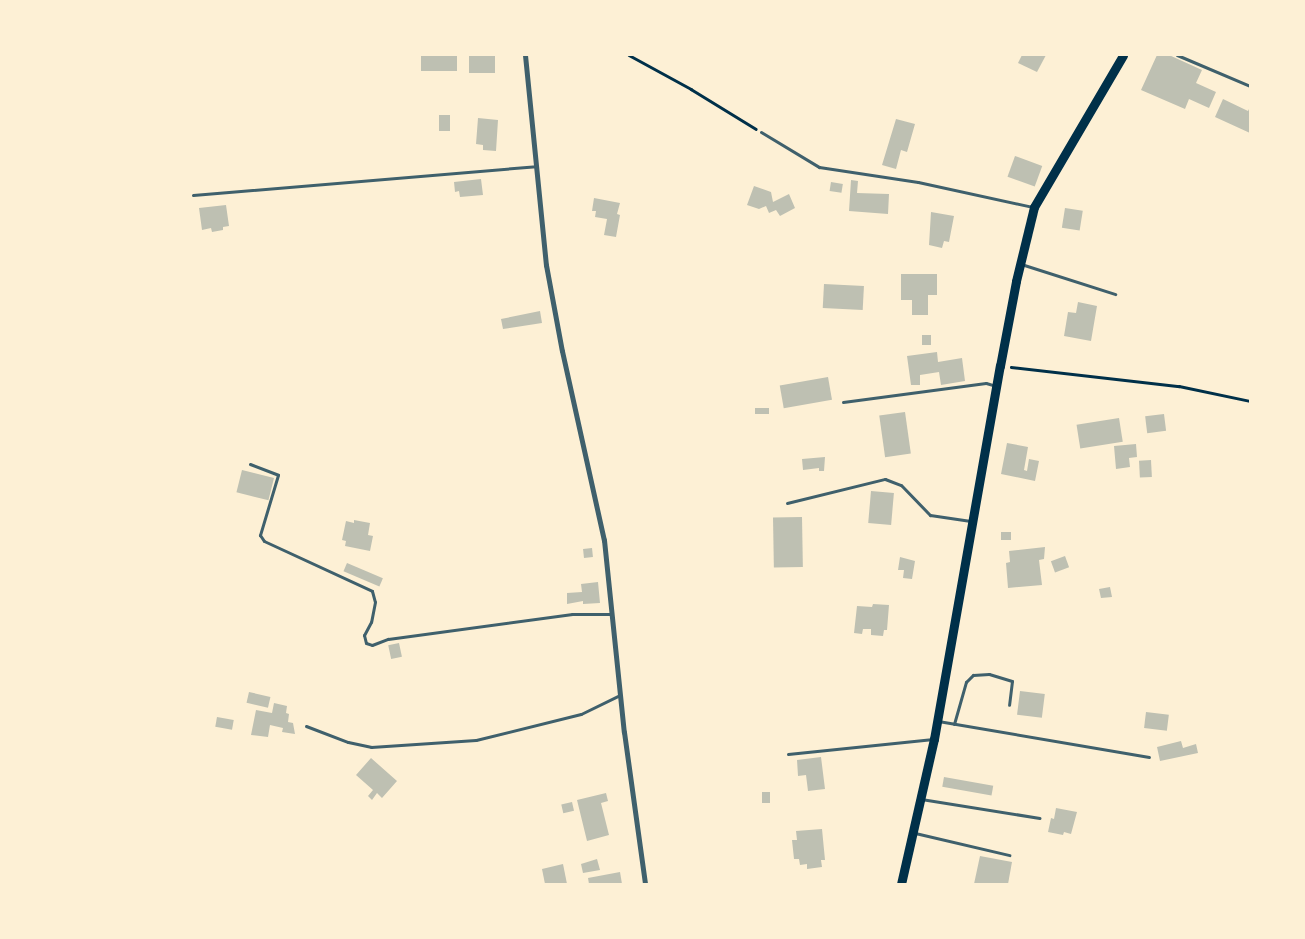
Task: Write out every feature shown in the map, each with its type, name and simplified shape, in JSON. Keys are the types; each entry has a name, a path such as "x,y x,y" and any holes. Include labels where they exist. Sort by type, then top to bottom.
{"main road":[{"path":"901,884 934,739 974,522 996,386 1020,264 1034,207 1123,55"}],"street":[{"path":"525,55 546,265 564,360 604,540 620,696 645,884"}],"lane":[{"path":"1178,55 1250,86"},
{"path":"761,132 819,167 918,182 1034,207"},
{"path":"193,195 536,166"},
{"path":"1020,264 1115,294"},
{"path":"843,402 986,383 996,386"},
{"path":"250,464 278,475 260,535 264,541 372,591 375,602 371,622 364,636 366,643 372,645 388,639 572,614 611,614"},
{"path":"787,503 885,479 901,485 930,515 974,522"},
{"path":"954,724 966,682 973,675 989,674 1012,680 1009,705"},
{"path":"306,726 348,742 372,747 476,740 581,714 620,696"},
{"path":"937,721 1149,757"},
{"path":"788,754 934,739"},
{"path":"920,799 1040,818"},
{"path":"912,832 1009,854"}],"path":[{"path":"629,55 691,89 761,132"},
{"path":"1000,366 1178,386 1250,401"}],"building":[{"path":"421,55 457,55 457,71 421,71"},
{"path":"469,55 495,55 495,73 469,73"},
{"path":"1022,55 1046,55 1037,72 1018,63"},
{"path":"1157,55 1169,55 1202,70 1196,83 1216,92 1209,108 1189,99 1185,109 1141,90"},
{"path":"1223,99 1248,111 1250,107 1250,133 1215,117"},
{"path":"439,115 450,115 450,131 439,131"},
{"path":"478,118 498,120 496,151 483,150 483,145 476,144"},
{"path":"896,119 915,124 907,152 901,150 896,169 882,165"},
{"path":"1015,156 1042,166 1035,187 1007,177"},
{"path":"481,179 483,195 460,197 459,191 455,192 454,182"},
{"path":"851,180 858,181 857,193 889,194 888,214 849,211"},
{"path":"831,182 843,184 841,193 830,191"},
{"path":"754,186 771,192 773,202 789,194 795,208 780,216 776,210 769,213 766,206 759,209 747,205"},
{"path":"594,198 620,203 617,214 620,215 616,237 604,235 607,219 595,217 596,211 592,211"},
{"path":"226,205 229,226 223,227 223,230 212,232 211,228 202,230 199,208"},
{"path":"1065,208 1083,211 1080,231 1062,228"},
{"path":"931,212 954,216 949,242 944,241 942,248 929,245"},
{"path":"901,274 937,274 937,295 928,295 928,315 912,315 912,300 901,300"},
{"path":"824,284 864,286 863,310 823,308"},
{"path":"1078,302 1097,306 1091,341 1064,336 1068,312 1076,313"},
{"path":"540,311 542,323 503,329 501,319"},
{"path":"922,335 931,335 931,345 922,345"},
{"path":"937,352 938,362 962,358 965,381 941,385 939,372 920,375 920,385 911,385 907,356"},
{"path":"828,377 832,400 784,408 780,386"},
{"path":"755,408 769,408 769,414 755,414"},
{"path":"905,412 911,454 885,457 879,416"},
{"path":"1164,414 1166,431 1147,433 1145,416"},
{"path":"1119,418 1123,442 1080,448 1077,425"},
{"path":"1007,443 1028,447 1024,470 1027,471 1029,459 1039,461 1035,481 1001,474"},
{"path":"1136,444 1137,457 1129,458 1130,467 1116,469 1114,446"},
{"path":"825,457 824,471 819,471 819,468 803,470 802,459"},
{"path":"1151,460 1152,477 1140,478 1139,461"},
{"path":"242,470 274,478 268,500 236,492"},
{"path":"871,491 894,493 891,525 868,523"},
{"path":"802,517 803,567 774,567 773,518"},
{"path":"354,520 370,523 368,535 373,536 370,551 345,546 346,541 342,540 346,521 354,523"},
{"path":"1001,532 1011,532 1011,540 1001,540"},
{"path":"1045,547 1044,559 1039,560 1042,585 1008,588 1006,563 1010,562 1009,551"},
{"path":"592,548 593,557 584,558 583,549"},
{"path":"1065,556 1069,567 1055,572 1051,561"},
{"path":"900,557 915,561 912,579 903,578 904,570 898,570"},
{"path":"347,563 383,578 379,587 343,571"},
{"path":"598,582 600,603 583,604 583,601 567,604 567,593 582,592 581,584"},
{"path":"1110,587 1112,597 1101,598 1099,589"},
{"path":"873,604 889,605 887,630 884,630 883,636 871,635 871,629 863,629 862,634 854,633 857,606 872,607"},
{"path":"399,643 402,657 391,659 388,645"},
{"path":"1020,691 1045,694 1042,718 1017,715"},
{"path":"249,692 270,697 268,708 247,703"},
{"path":"274,703 287,706 288,722 293,723 295,734 282,732 283,728 270,725 268,737 251,735 256,710 272,713"},
{"path":"1146,712 1169,715 1167,731 1144,728"},
{"path":"217,717 234,720 232,730 215,727"},
{"path":"1181,741 1183,748 1196,744 1198,753 1160,761 1157,747"},
{"path":"821,757 825,789 808,791 806,775 798,776 797,760"},
{"path":"371,758 397,781 382,798 377,793 372,800 368,796 373,790 356,775"},
{"path":"944,777 993,786 992,796 942,787"},
{"path":"762,792 770,792 770,803 762,803"},
{"path":"606,793 608,801 601,803 609,835 587,841 577,800"},
{"path":"572,802 574,811 563,813 561,804"},
{"path":"1056,808 1077,812 1071,834 1064,832 1063,835 1048,832 1051,818 1054,819"},
{"path":"822,829 825,860 821,860 822,867 807,869 807,864 800,865 799,859 794,859 792,840 797,840 796,831"},
{"path":"980,856 1012,862 1008,884 974,884"},
{"path":"597,859 600,870 583,873 581,864"},
{"path":"563,864 567,884 545,884 542,869"},
{"path":"620,872 622,884 589,884 588,878"}]}
